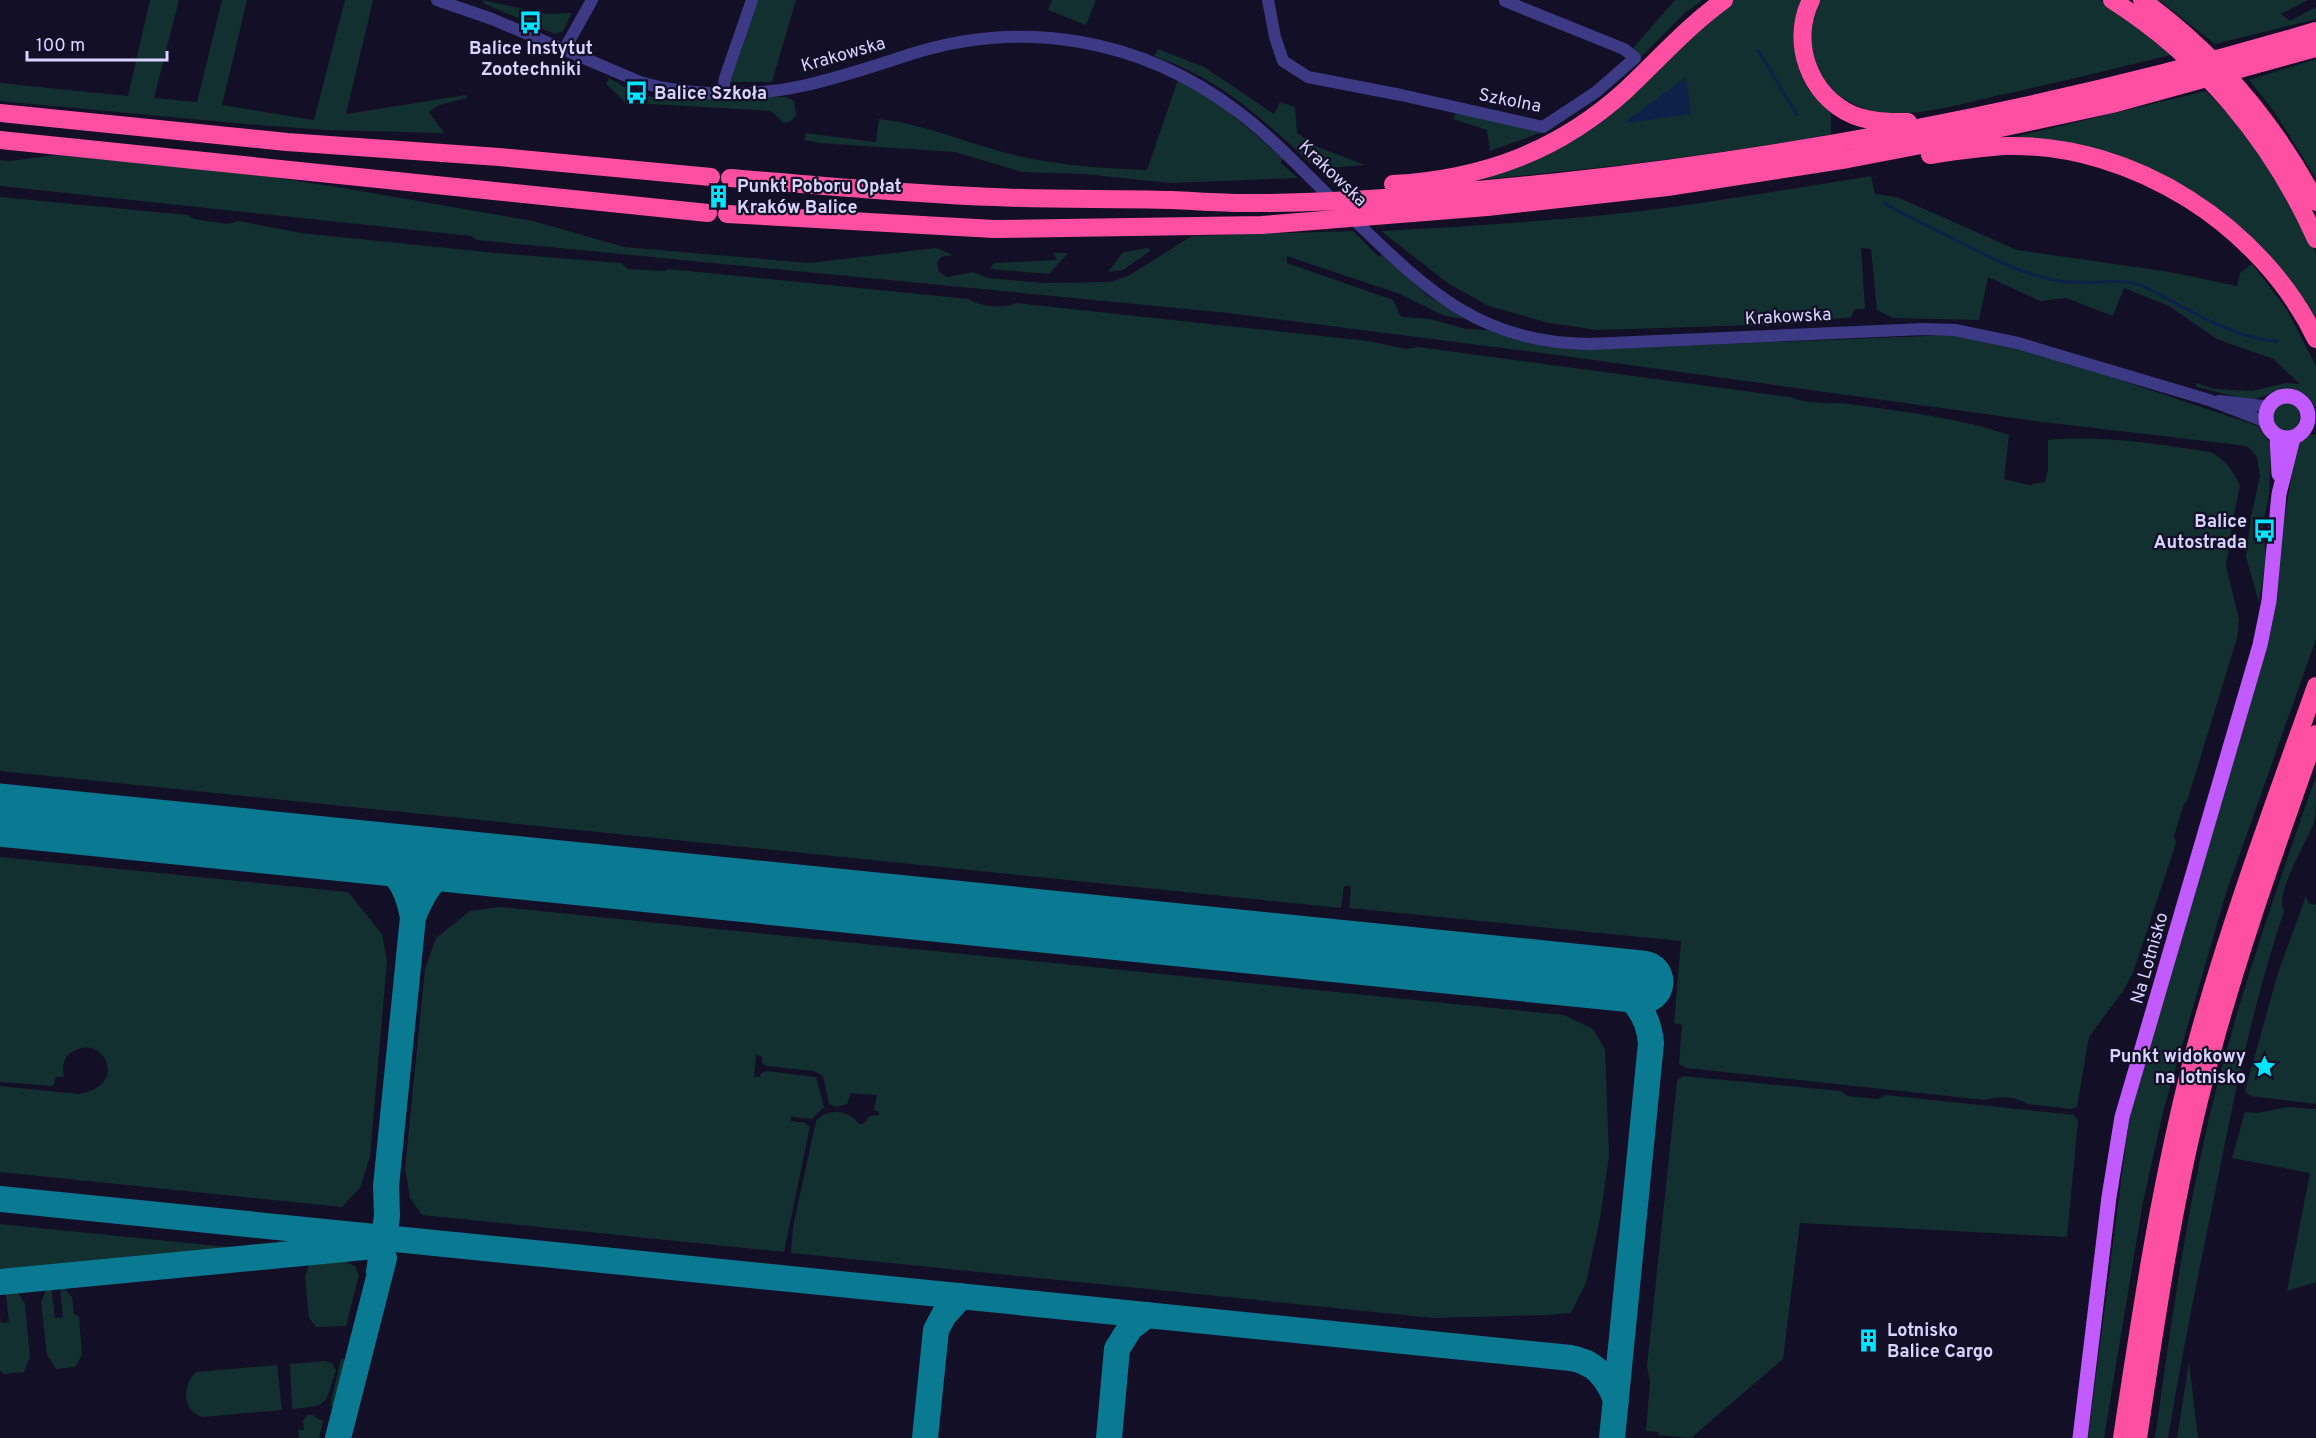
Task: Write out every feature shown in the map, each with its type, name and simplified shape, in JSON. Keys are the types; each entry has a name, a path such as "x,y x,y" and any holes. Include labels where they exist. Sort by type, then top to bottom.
{"highway":[{"path":"1170,200 1436,180 1482,171 1517,160 1556,141 1599,113 1724,0"},
{"path":"1811,0 1803,27 1804,55 1810,74 1827,98 1846,111 1874,121 1949,123"},
{"path":"2112,0 2156,31 2243,105 2287,152 2316,202"},
{"path":"2142,0 2175,25 2216,63 2296,196 2316,239"},
{"path":"0,113 287,142 992,197 1245,203 1304,201 1518,186 1732,161 1949,123 2148,78 2316,31"},
{"path":"727,214 994,229 1262,225 1414,214 1667,187 1848,159 2112,104 2316,48"},
{"path":"0,140 708,213"},
{"path":"1848,159 1906,159 2008,146 2072,153 2132,171 2184,196 2235,234 2279,280 2316,339"},
{"path":"2122,1438 2162,1193 2196,1044 2230,931 2316,686"},
{"path":"2138,1438 2167,1253 2203,1084 2248,931 2316,734"}],"main road":[{"path":"2284,396 2292,396 2304,404 2312,415 2304,434 2272,430 2266,414 2271,404 2284,396"},
{"name":"Na Lotnisko","path":"2080,1438 2109,1197 2122,1117 2260,645 2269,601 2279,494 2272,430"},
{"name":"Na Lotnisko","path":"2279,494 2304,434"}],"street":[{"name":"Krakowska","path":"437,0 464,4 624,76 654,86 693,91 765,91 800,87 966,40 1023,35 1063,38 1121,52 1162,68 1193,82 1244,116 1298,164 1386,251 1422,283 1455,307 1490,325 1540,340 1567,344 1923,329 1955,330 2036,348 2210,400 2261,420 2272,430"},
{"path":"564,50 592,0"},
{"path":"723,92 725,78 752,0"},
{"name":"Szkolna","path":"1268,0 1275,37 1283,61 1308,77 1543,127 1596,92 1635,58 1624,49 1505,1"},
{"name":"Krakowska","path":"2210,400 2263,406 2271,404"}],"green space":[{"path":"150,0 179,0 154,98 197,102 222,0 247,0 222,105 314,120 345,0 373,0 346,114 466,95 467,98 439,105 429,112 444,133 326,130 0,101 0,83 128,96"},
{"path":"482,0 547,14 572,13 563,31 555,34 485,4"},
{"path":"755,0 796,0 772,82 726,82"},
{"path":"1052,0 1096,0 1086,25 1048,10"},
{"path":"1675,0 1703,0 1686,12 1640,58 1633,48"},
{"path":"1733,0 1802,0 1795,35 1796,59 1810,91 1831,111 1831,134 1701,155 1481,180 1512,168"},
{"path":"1819,0 2100,0 2171,55 1934,110 1886,113 1864,108 1843,98 1825,81 1817,69 1809,49 1809,39 1816,4"},
{"path":"2159,0 2308,0 2281,14 2290,21 2316,7 2316,19 2215,44"},
{"path":"1158,49 1204,67 1274,114 1280,102 1295,107 1297,133 1318,147 1365,165 1317,169 1260,118 1223,90 1202,77 1154,56"},
{"path":"2316,59 2316,178 2273,110 2249,80"},
{"path":"609,78 631,91 659,99 786,97 794,101 796,115 791,121 784,123 771,111 632,103 628,105 606,84"},
{"path":"1178,80 1210,96 1283,158 1281,163 1298,178 1170,183 1084,174 1022,172 955,152 819,143 805,140 805,133 876,142 879,119 916,126 1022,157 1053,163 1147,170"},
{"path":"2206,91 2250,137 2290,194 2316,252 2316,326 2286,276 2247,232 2208,204 2014,137"},
{"path":"1457,111 1543,132 1490,151 1487,130 1453,119"},
{"path":"56,155 239,172 349,189 533,221 624,247 809,263 936,248 953,255 941,257 937,263 939,272 947,277 973,272 988,278 1043,283 1110,282 1128,276 1192,236 1353,231 1379,257 1382,255 1428,296 1465,319 1445,316 1400,294 1287,256 1287,263 1393,300 1401,317 1430,319 1466,329 1487,330 1524,342 1573,350 1952,335 2040,353 2258,426 2271,445 2269,495 2263,524 2266,558 2259,603 2246,557 2251,517 2260,476 2257,457 2247,446 2043,422 1572,357 1228,313 477,240 471,236 0,186 0,160 10,161"},
{"path":"1871,176 1875,194 1897,197 2017,250 2170,272 2237,286 2240,273 2252,264 2286,308 2316,366 2316,408 2306,395 2296,390 2282,390 2255,399 2247,399 2196,387 2196,383 2214,389 2252,391 2286,383 2300,384 2273,359 2217,339 2169,306 2124,288 2113,316 2066,298 2040,301 1988,277 1979,320 1893,318 1877,310 1871,249 1861,248 1865,309 1855,309 1851,317 1785,324 1597,330 1549,323 1489,306 1449,284 1381,231 1501,224 1660,209"},
{"path":"0,197 188,215 194,219 228,224 238,221 301,233 621,263 628,269 663,271 668,269 969,299 979,304 992,306 1016,303 1368,341 1407,349 1418,347 1790,397 1812,402 1850,404 1950,419 2009,435 2004,479 2029,485 2045,482 2048,470 2048,440 2109,439 2210,452 2228,466 2240,486 2226,566 2239,619 2237,638 2174,836 2176,843 2133,973 2123,991 2089,1037 2077,1107 2071,1109 2027,1104 2017,1099 1985,1100 1686,1068 1679,1064 1682,1025 1674,1023 1681,941 1349,908 1351,886 1344,886 1341,908 0,771"},
{"path":"1149,248 1150,251 1123,270 1108,272 1123,252"},
{"path":"1053,253 1068,253 1049,274 990,269 994,263 1057,260"},
{"path":"2286,403 2296,407 2300,417 2296,427 2286,431 2276,427 2272,417 2276,407"},
{"path":"2316,435 2316,639 2226,893 2164,1108 2143,1202 2104,1438 2088,1438 2129,1119 2275,579 2296,447 2303,437"},
{"path":"2316,776 2315,819 2293,866 2284,892 2282,902 2284,911 2263,979 2238,1083 2168,1438 2155,1438 2187,1228 2211,1110 2252,966"},
{"path":"0,857 348,892 382,934 387,961 370,1157 360,1188 342,1207 0,1172 0,1086 79,1094 95,1089 104,1081 108,1071 107,1062 102,1054 93,1049 83,1048 72,1052 67,1057 63,1066 64,1077 56,1077 53,1086 0,1082"},
{"path":"2306,896 2308,903 2316,905 2316,1104 2250,1096 2245,1091 2278,973"},
{"path":"501,907 1564,1015 1593,1029 1605,1049 1609,1156 1600,1218 1586,1283 1571,1313 1434,1318 791,1253 793,1227 816,1121 826,1114 838,1112 863,1124 870,1116 879,1115 879,1112 874,1110 877,1095 851,1093 847,1104 836,1107 829,1104 823,1076 814,1071 766,1066 762,1062 762,1056 756,1055 754,1077 760,1077 761,1073 766,1071 816,1077 824,1107 812,1119 791,1117 791,1121 806,1123 810,1126 784,1252 422,1215 410,1198 405,1169 425,969 436,938 470,911"},
{"path":"1682,1076 1842,1091 1847,1096 1878,1099 1886,1095 2074,1115 2078,1121 2067,1237 1800,1223 1783,1359 1691,1438 1658,1435 1658,1432 1646,1431 1650,1382 1647,1366 1677,1081"},
{"path":"2288,1107 2316,1109 2316,1282 2287,1291 2310,1173 2232,1158 2245,1112 2257,1113"},
{"path":"0,1224 247,1249 0,1272"},
{"path":"342,1260 355,1266 359,1275 346,1326 316,1327 309,1318 305,1277 310,1262"},
{"path":"51,1287 55,1318 63,1317 60,1288 63,1287 72,1297 74,1314 79,1317 82,1355 75,1367 56,1369 47,1355 41,1302 47,1288"},
{"path":"16,1290 25,1304 30,1357 24,1372 3,1374 0,1370 0,1316 1,1323 9,1322 6,1295 9,1291"},
{"path":"341,1359 344,1359 347,1364 336,1405 330,1406"},
{"path":"324,1361 332,1363 336,1370 324,1402 292,1409 290,1364"},
{"path":"2189,1362 2198,1438 2177,1438"},
{"path":"277,1365 282,1410 202,1417 195,1414 188,1404 186,1390 191,1377 196,1372"},
{"path":"307,1415 314,1415 323,1421 319,1438 299,1438 298,1430 304,1430 303,1421"}],"water":[{"path":"1686,77 1691,114 1624,123"}],"waterway":[{"path":"1758,50 1797,115"},
{"path":"1884,203 2007,265 2059,281 2120,282 2141,285 2226,328 2261,339 2277,341"}],"taxiway":[{"path":"359,851 390,869 396,876 407,893 413,917"},
{"path":"379,1272 387,1216 386,1186 413,917 427,890 442,874 462,867 492,865"},
{"path":"1597,976 1618,988 1641,1010 1646,1020 1651,1043 1612,1438"},
{"path":"0,1199 1571,1358 1587,1363 1600,1372 1616,1400"},
{"path":"0,1282 364,1247"},
{"path":"338,1438 384,1258"},
{"path":"925,1438 936,1330 944,1315 961,1296"},
{"path":"1109,1438 1117,1349 1130,1328 1147,1315"}],"runway":[{"path":"0,815 1642,982"}],"place":[{"name":"Balice Instytut Zootechniki","path":"531,22"},
{"name":"Balice Szkoła","path":"636,93"},
{"name":"Punkt Poboru Opłat Kraków Balice","path":"719,196"},
{"name":"Balice Autostrada","path":"2265,531"},
{"name":"Punkt widokowy na lotnisko","path":"2264,1066"},
{"name":"Lotnisko Balice Cargo","path":"1869,1340"}]}
